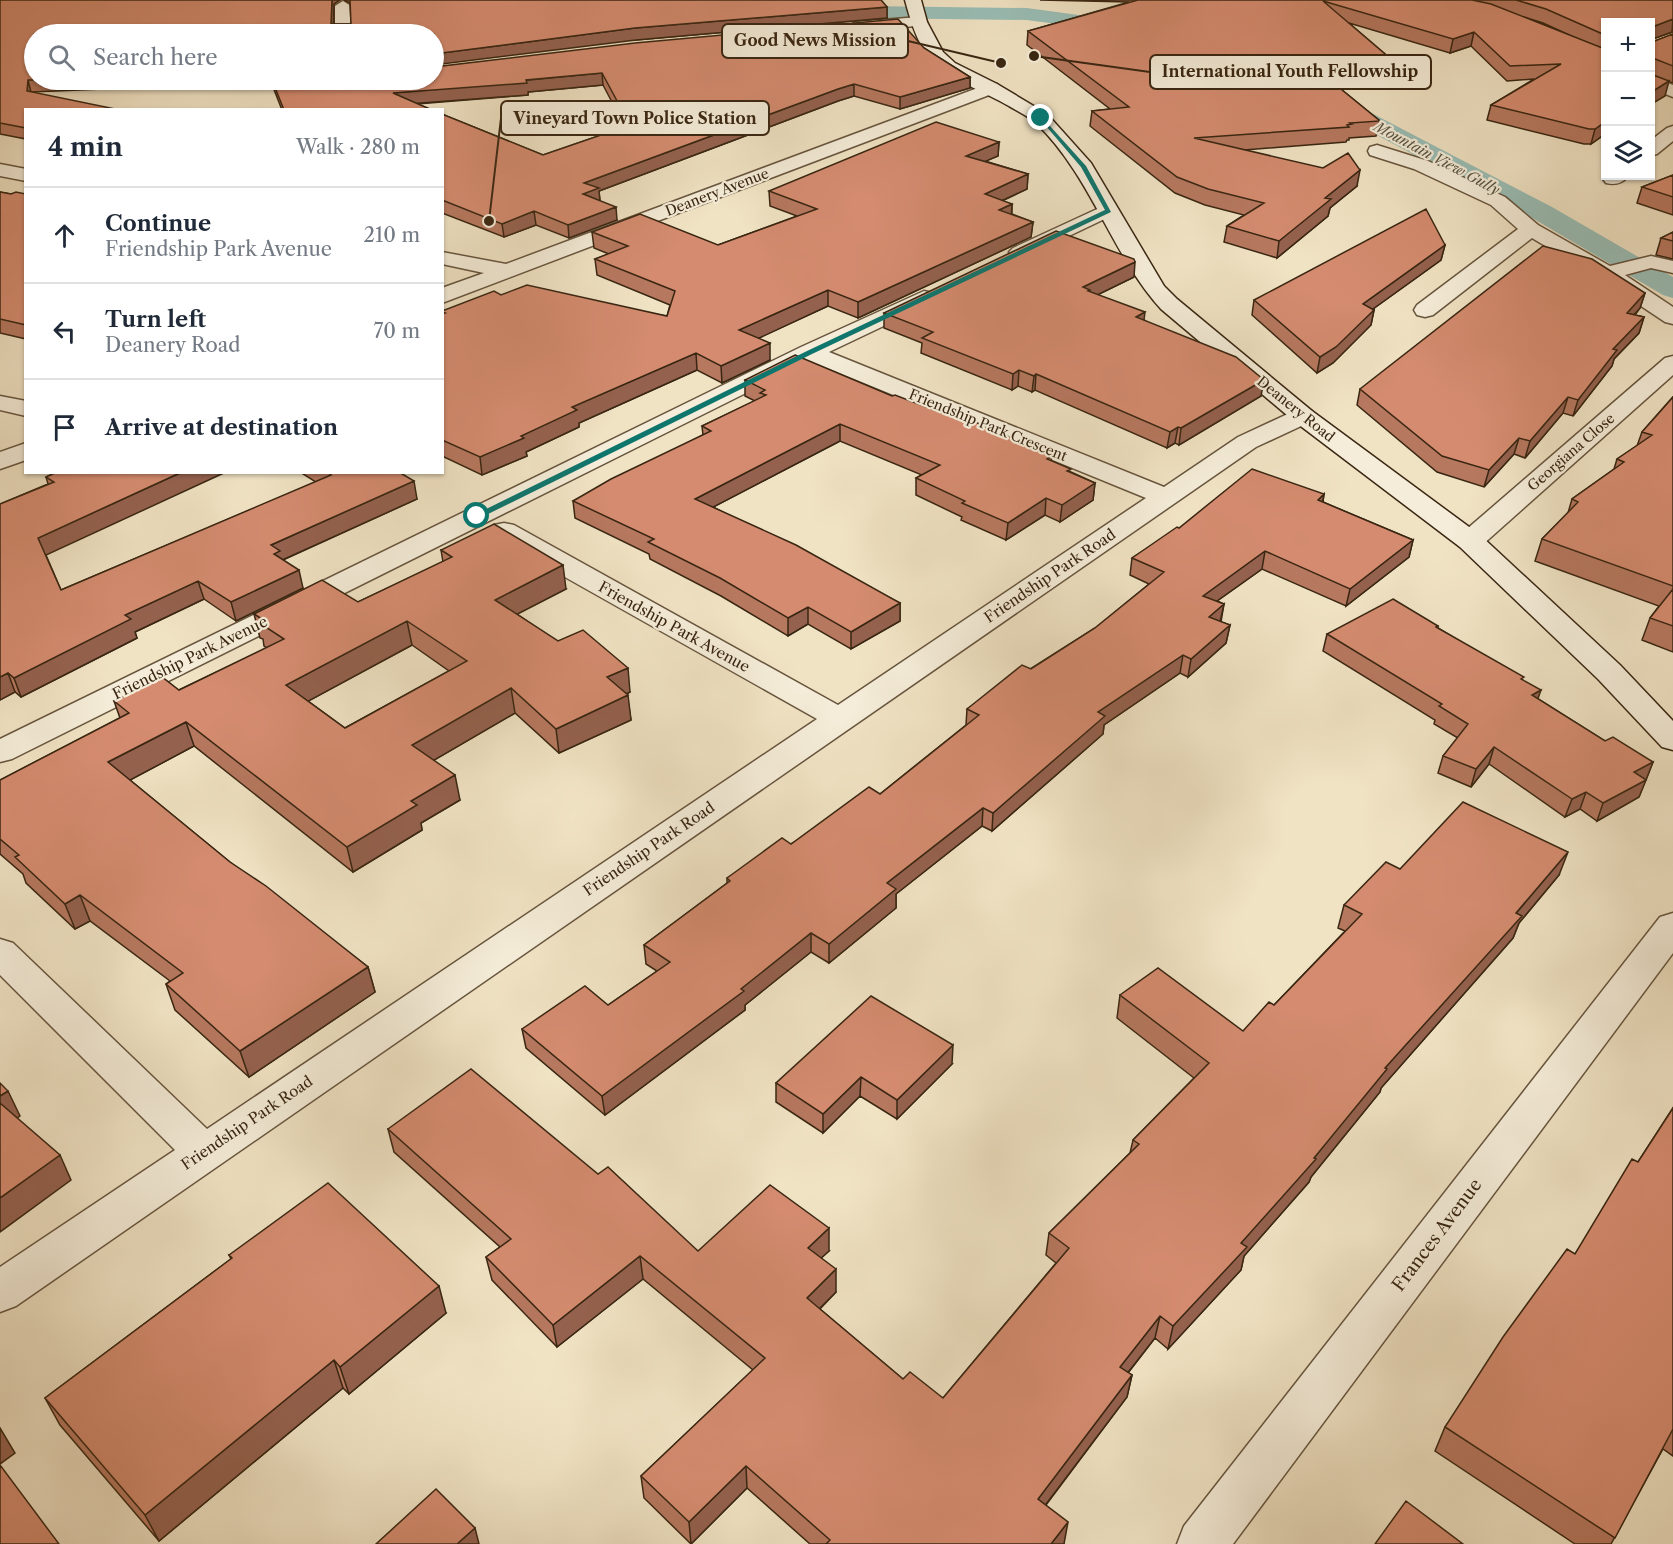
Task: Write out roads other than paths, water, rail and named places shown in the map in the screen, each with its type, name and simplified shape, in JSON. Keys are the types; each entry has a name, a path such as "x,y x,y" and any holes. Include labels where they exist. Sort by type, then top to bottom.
{"street":[{"path":"343,6 343,24"},
{"path":"837,29 916,11"},
{"name":"Deanery Road","path":"916,11 936,55 949,68 991,87 1041,118 1084,167 1155,289 1169,304 1303,416 1470,541 1609,672 1673,740"},
{"path":"1655,83 1673,92"},
{"name":"Deanery Avenue","path":"444,295 991,87"},
{"path":"1655,146 1673,132"},
{"path":"1377,151 1421,165 1498,201 1531,229 1607,273 1673,317"},
{"path":"0,170 24,175"},
{"path":"1002,261 1108,210"},
{"path":"1425,310 1531,229"},
{"path":"444,258 507,271"},
{"path":"1607,273 1651,262 1673,267"},
{"name":"Friendship Park Avenue","path":"0,752 809,352 948,286"},
{"name":"Friendship Park Crescent","path":"809,352 1166,497"},
{"name":"Georgiana Close","path":"1470,541 1673,363"},
{"path":"0,403 24,409"},
{"name":"Friendship Park Road","path":"0,1292 1247,442 1303,416"},
{"path":"0,461 24,452"},
{"name":"Friendship Park Avenue","path":"477,516 840,719"},
{"name":"Frances Avenue","path":"1202,1544 1673,926"},
{"path":"0,952 204,1152"}],"waterway":[{"name":"Mountain View Gully","path":"765,0 863,12 1027,14 1130,28"},
{"name":"Mountain View Gully","path":"1325,98 1543,213 1673,289"}],"place":[{"name":"International Youth Fellowship","path":"1034,56"},
{"name":"Good News Mission","path":"1001,63"},
{"name":"Vineyard Town Police Station","path":"489,221"}]}
